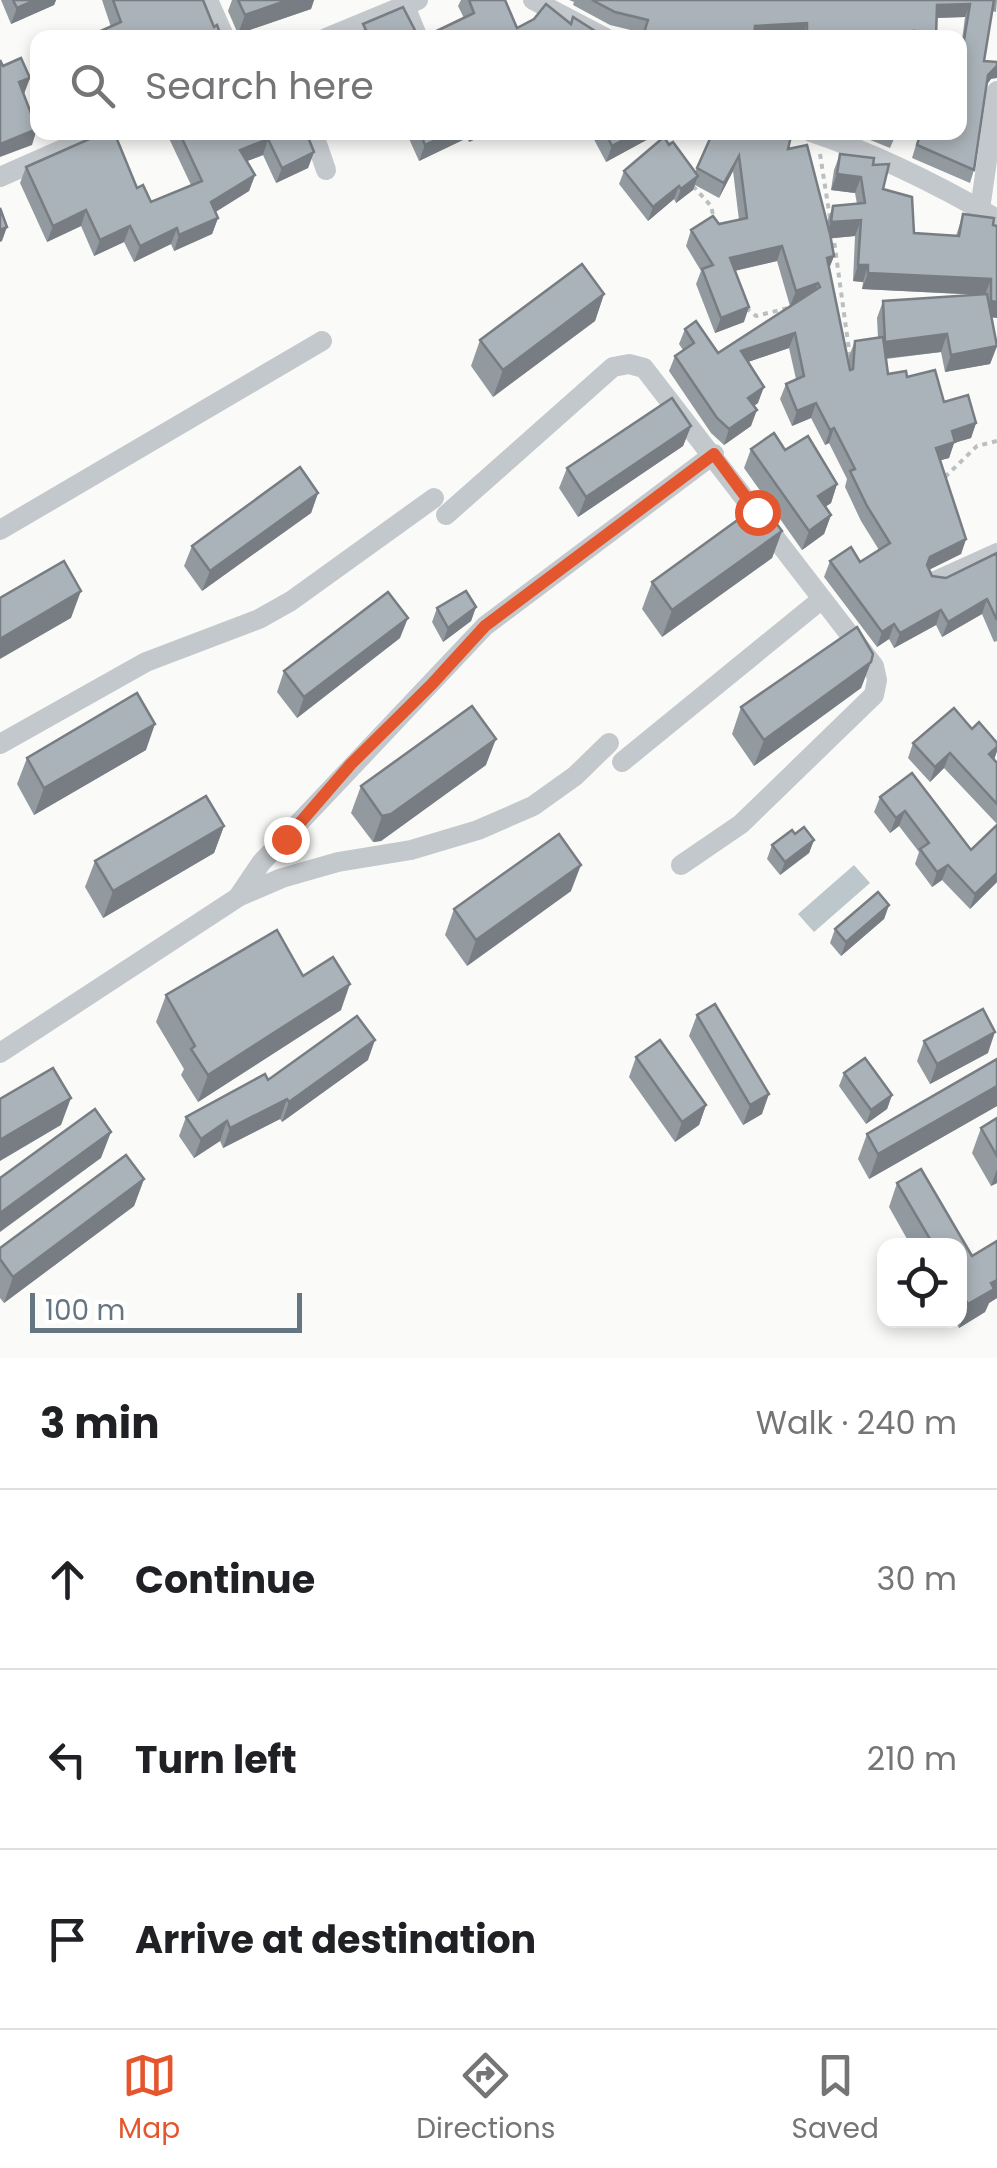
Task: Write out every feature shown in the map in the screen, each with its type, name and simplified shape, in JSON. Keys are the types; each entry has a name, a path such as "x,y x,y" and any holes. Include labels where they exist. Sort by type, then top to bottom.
{"street":[{"path":"208,0 221,30"},
{"path":"533,0 591,30"},
{"path":"345,30 411,3 416,30"},
{"path":"833,140 931,181 989,214 997,91"},
{"path":"0,177 84,140"},
{"path":"316,140 326,170"},
{"path":"0,530 322,341"},
{"path":"0,744 146,662 259,619 440,506 614,368 629,364 644,368 714,454 874,666 877,680 874,695 740,824 682,865"},
{"path":"237,898 261,863 485,626 714,454"},
{"path":"935,581 997,553"},
{"path":"622,762 822,599"},
{"path":"0,1053 237,898 282,878 338,862 412,850 478,830 533,806 575,776 609,743"}],"path":[{"path":"668,140 675,154"},
{"path":"815,140 850,359"},
{"path":"692,184 711,206 717,228"},
{"path":"742,295 748,312 756,316 806,303"},
{"path":"936,484 977,446 997,441"}],"shaded area":[{"path":"854,865 870,883 814,932 798,914"}],"building":[{"path":"13,0 35,0 17,8"},
{"path":"113,0 203,0 219,30 103,30 121,22"},
{"path":"238,0 288,0 245,15"},
{"path":"469,0 505,0 517,28 534,19 546,4 571,24 573,17 593,30 439,30 474,13"},
{"path":"592,0 994,0 984,61 997,62 997,66 988,75 974,170 917,145 919,140 967,140 966,30 970,4 937,5 936,30 807,30 807,23 755,26 755,30 645,30 648,20 615,12"},
{"path":"403,7 415,30 366,30 363,24"},
{"path":"21,58 30,78 19,82 30,111 30,132 0,144 0,60 3,66"},
{"path":"87,140 117,140 137,188 143,185 151,202 202,181 183,140 265,140 240,150 255,175 211,202 218,218 179,235 177,228 140,246 130,226 100,240 86,210 53,226 26,167"},
{"path":"268,140 309,140 314,152 282,168"},
{"path":"660,140 666,140 669,145 673,142 698,176 653,207 624,171"},
{"path":"709,140 790,140 788,149 807,145 830,234 834,256 827,258 850,370 855,341 883,337 888,374 906,371 907,377 935,370 944,402 968,395 976,423 952,431 955,442 936,448 966,539 930,557 927,565 932,576 946,578 997,553 997,620 987,599 948,622 941,610 900,633 894,624 882,632 830,561 851,547 860,562 890,543 867,506 850,471 855,469 834,428 830,430 816,403 797,411 786,384 804,376 795,333 741,351 764,387 748,398 757,410 729,429 717,418 675,356 694,343 685,329 696,321 718,353 820,287 818,283 796,291 782,246 730,258 749,307 721,318 702,269 713,265 691,230 713,216 719,224 747,218 739,156 724,183 697,168"},
{"path":"840,154 874,158 873,165 889,164 883,189 912,197 914,233 959,236 963,214 994,218 997,302 991,301 991,279 868,273 868,265 858,265 861,220 831,222 833,206 865,203 861,177 837,174"},
{"path":"0,208 7,227 0,230"},
{"path":"582,264 604,294 503,370 480,340"},
{"path":"987,294 997,346 951,355 947,334 885,342 883,301"},
{"path":"672,398 691,426 586,497 567,468"},
{"path":"774,433 785,450 808,436 837,484 818,496 831,515 809,531 751,449"},
{"path":"300,467 318,493 210,571 192,546"},
{"path":"761,503 782,531 672,610 652,582"},
{"path":"64,561 81,591 0,639 0,598"},
{"path":"466,591 476,607 448,628 437,608"},
{"path":"388,592 408,618 304,697 284,671"},
{"path":"857,627 873,654 871,662 764,740 741,707"},
{"path":"137,693 155,724 44,788 27,758"},
{"path":"472,706 496,739 391,814 382,816 361,786"},
{"path":"954,708 972,729 979,722 997,743 989,754 997,763 997,804 950,753 935,767 913,743"},
{"path":"912,773 971,850 997,825 997,873 975,894 948,865 937,872 920,849 929,843 905,811 896,818 880,797"},
{"path":"206,796 224,826 113,891 95,861"},
{"path":"804,827 814,840 785,862 772,845 792,830 795,834"},
{"path":"559,834 581,865 476,940 454,909"},
{"path":"878,892 889,905 846,942 835,929"},
{"path":"277,930 303,976 333,957 350,984 208,1075 166,995"},
{"path":"715,1004 769,1094 750,1105 697,1015"},
{"path":"983,1009 995,1032 937,1064 924,1041"},
{"path":"357,1016 375,1040 289,1102 287,1099 230,1128 227,1121 201,1139 186,1117 265,1074 268,1080"},
{"path":"660,1040 706,1105 682,1122 636,1057"},
{"path":"865,1058 892,1095 871,1110 844,1073"},
{"path":"997,1059 997,1086 878,1154 867,1134"},
{"path":"53,1068 71,1098 0,1140 0,1099"},
{"path":"95,1109 111,1132 0,1213 0,1178"},
{"path":"997,1118 997,1156 981,1128"},
{"path":"126,1155 144,1179 13,1277 0,1259 0,1248"},
{"path":"921,1169 961,1238 929,1238 897,1183"},
{"path":"997,1241 997,1280 991,1283 994,1289 968,1304 967,1247 972,1256"}],"route":[{"path":"286,839 351,764 485,626 714,454 757,512"}]}
